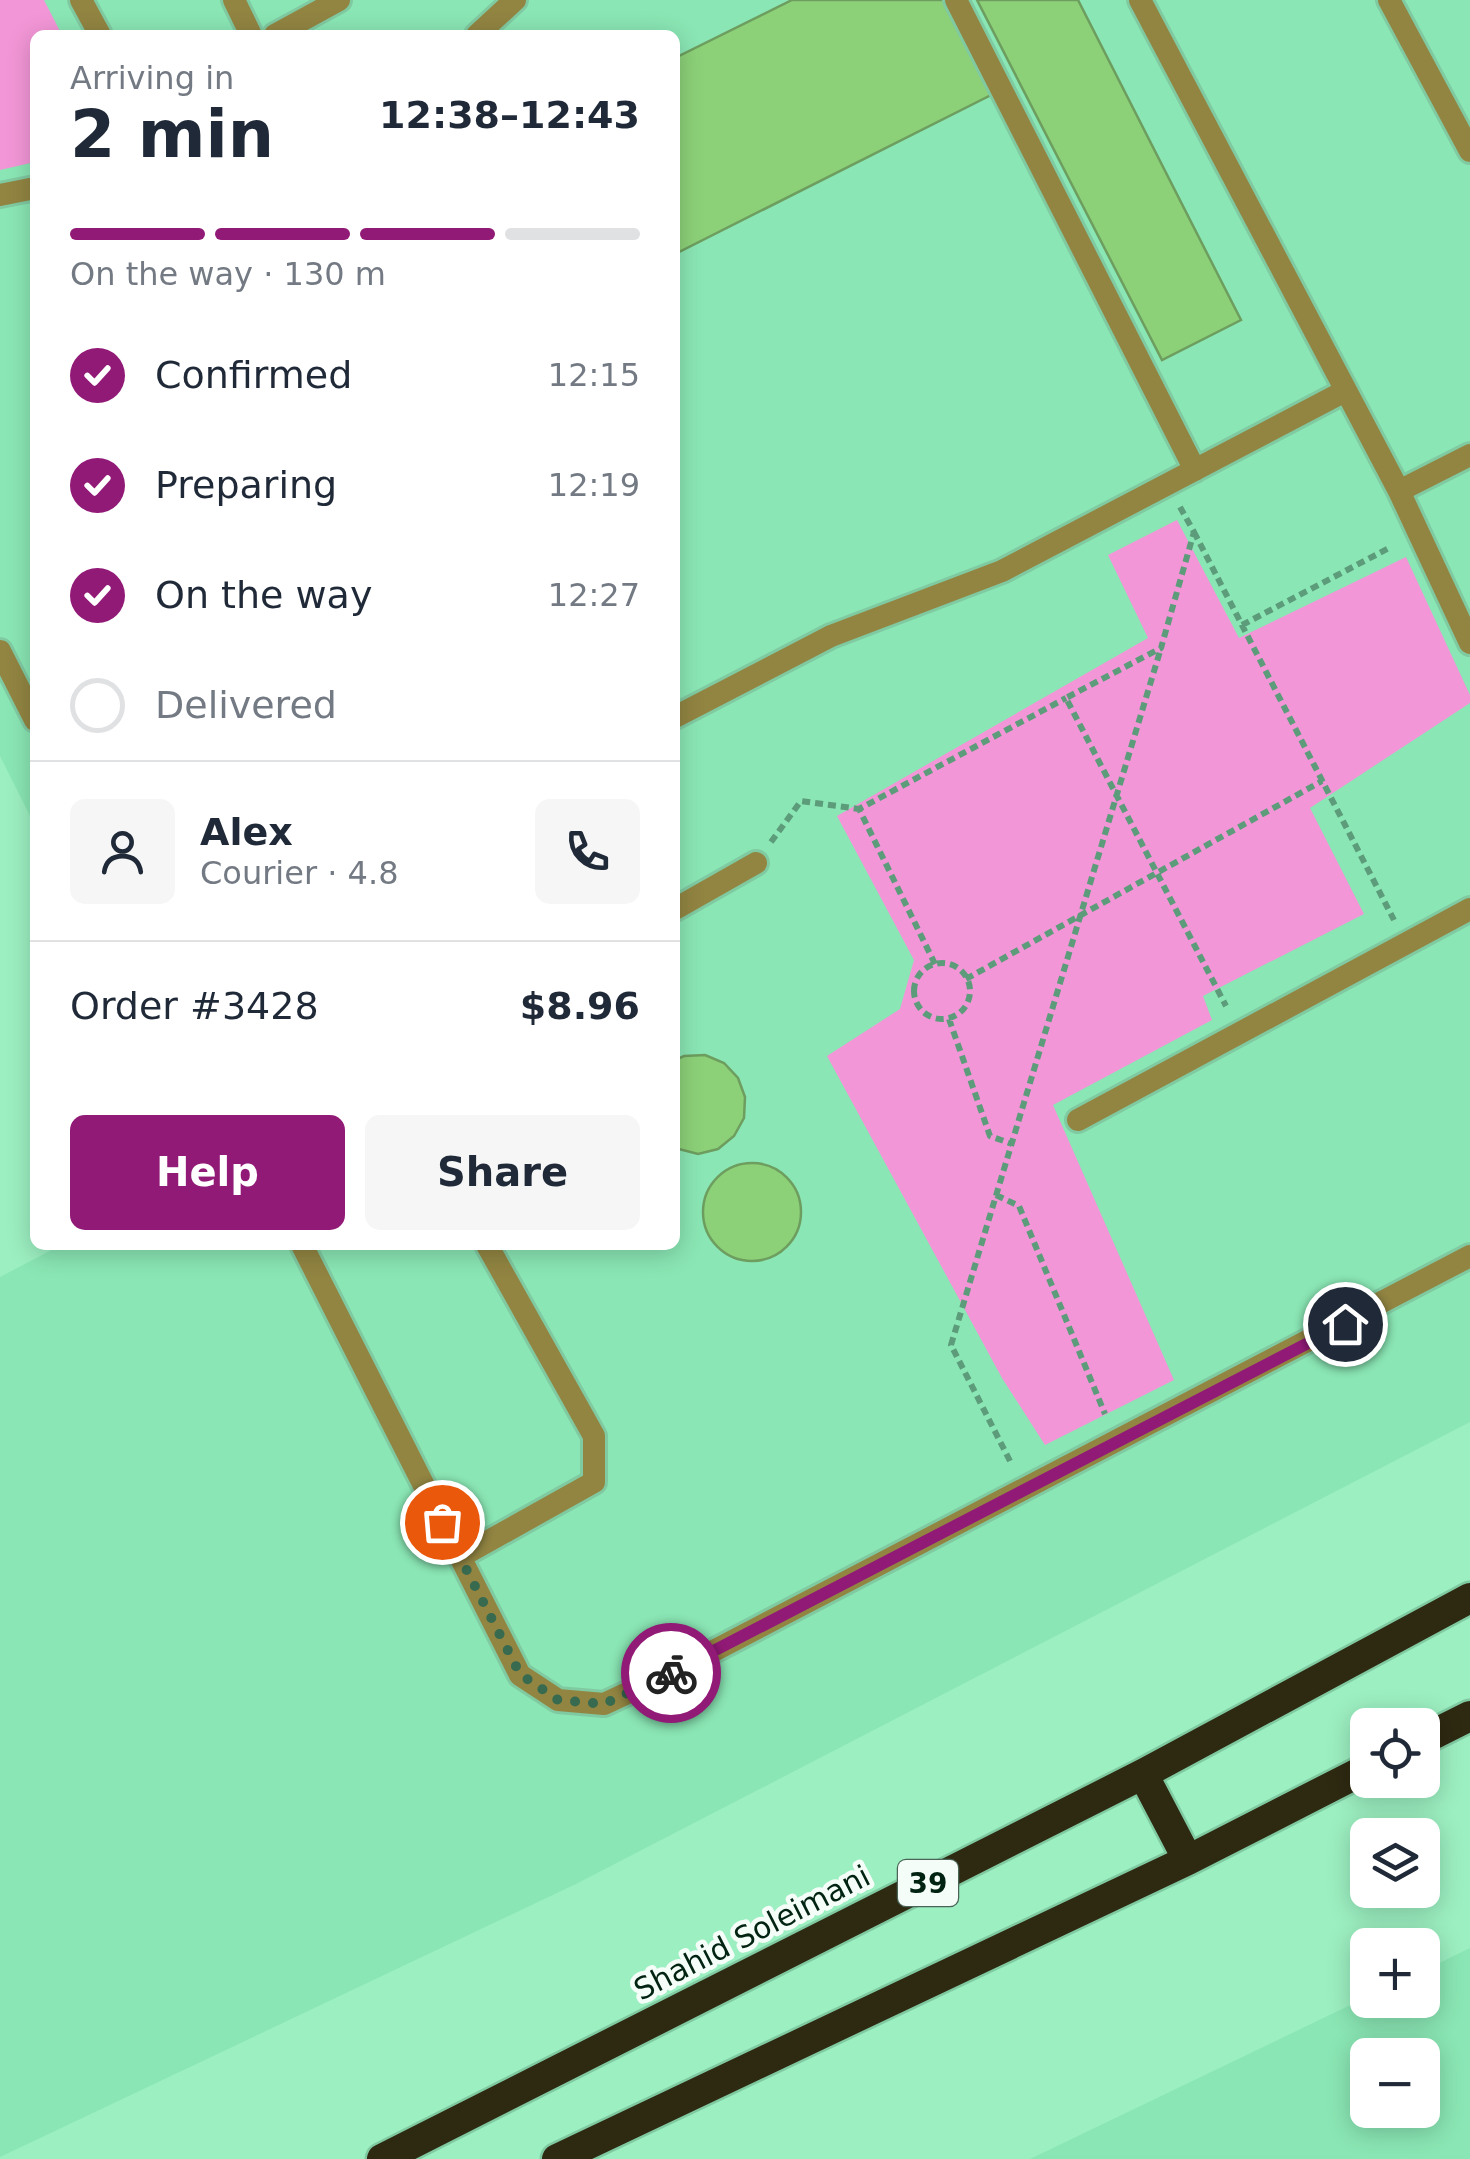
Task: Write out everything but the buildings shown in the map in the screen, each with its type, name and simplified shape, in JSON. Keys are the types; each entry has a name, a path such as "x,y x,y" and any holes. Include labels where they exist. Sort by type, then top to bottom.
{"highway":[{"name":"Shahid Soleimani","path":"382,2159 1142,1774 1470,1598"},
{"path":"1440,1731 1470,1716"},
{"path":"1142,1774 1188,1860"},
{"path":"557,2159 1188,1860 1350,1777"}],"lane":[{"path":"82,0 97,30"},
{"path":"234,0 249,30"},
{"path":"284,30 339,0"},
{"path":"482,30 515,0"},
{"path":"956,0 1194,470"},
{"path":"1140,0 1398,492 1470,643"},
{"path":"1389,0 1470,151"},
{"path":"0,195 30,189"},
{"path":"680,714 831,636 1002,571 1345,391"},
{"path":"1398,492 1470,455"},
{"path":"0,651 30,710"},
{"path":"680,906 756,863"},
{"path":"1078,1120 1470,910"},
{"path":"305,1250 520,1674 558,1700 604,1704 1025,1490 1470,1256"},
{"path":"460,1556 594,1482 594,1436 490,1250"}],"path":[{"path":"1168,484 1406,944"},
{"path":"1025,1490 951,1345 1194,532"},
{"path":"1242,625 1418,532"},
{"path":"756,863 801,801 859,809 1161,648"},
{"path":"1066,698 1240,1034"},
{"path":"966,979 1322,781"},
{"path":"859,809 935,964"},
{"path":"935,964 950,964 966,979 970,1000 962,1012 949,1019 934,1019 921,1011 914,998 914,984 922,970 935,964"},
{"path":"949,1019 990,1136 1012,1144"},
{"path":"996,1195 1019,1206 1117,1442"}],"shaded area":[{"path":"0,0 1470,0 1470,1422 576,1884 0,2157 0,1277 51,1250 680,1250 680,30 30,30 30,816 0,756"},
{"path":"0,0 44,0 59,30 30,30 30,163 0,170"},
{"path":"1177,520 1239,638 1406,557 1470,695 1470,703 1310,808 1364,914 1203,996 1212,1020 1053,1105 1174,1380 1045,1445 1002,1378 827,1056 900,1009 914,960 837,816 1148,638 1108,555"},
{"path":"1470,1948 1470,2159 1030,2159 1350,2005 1350,2018 1440,2018 1440,1963"}],"way so far":[{"path":"442,1522 520,1674 558,1700 604,1704 671,1673"}],"route":[{"path":"671,1673 1345,1324"}]}
